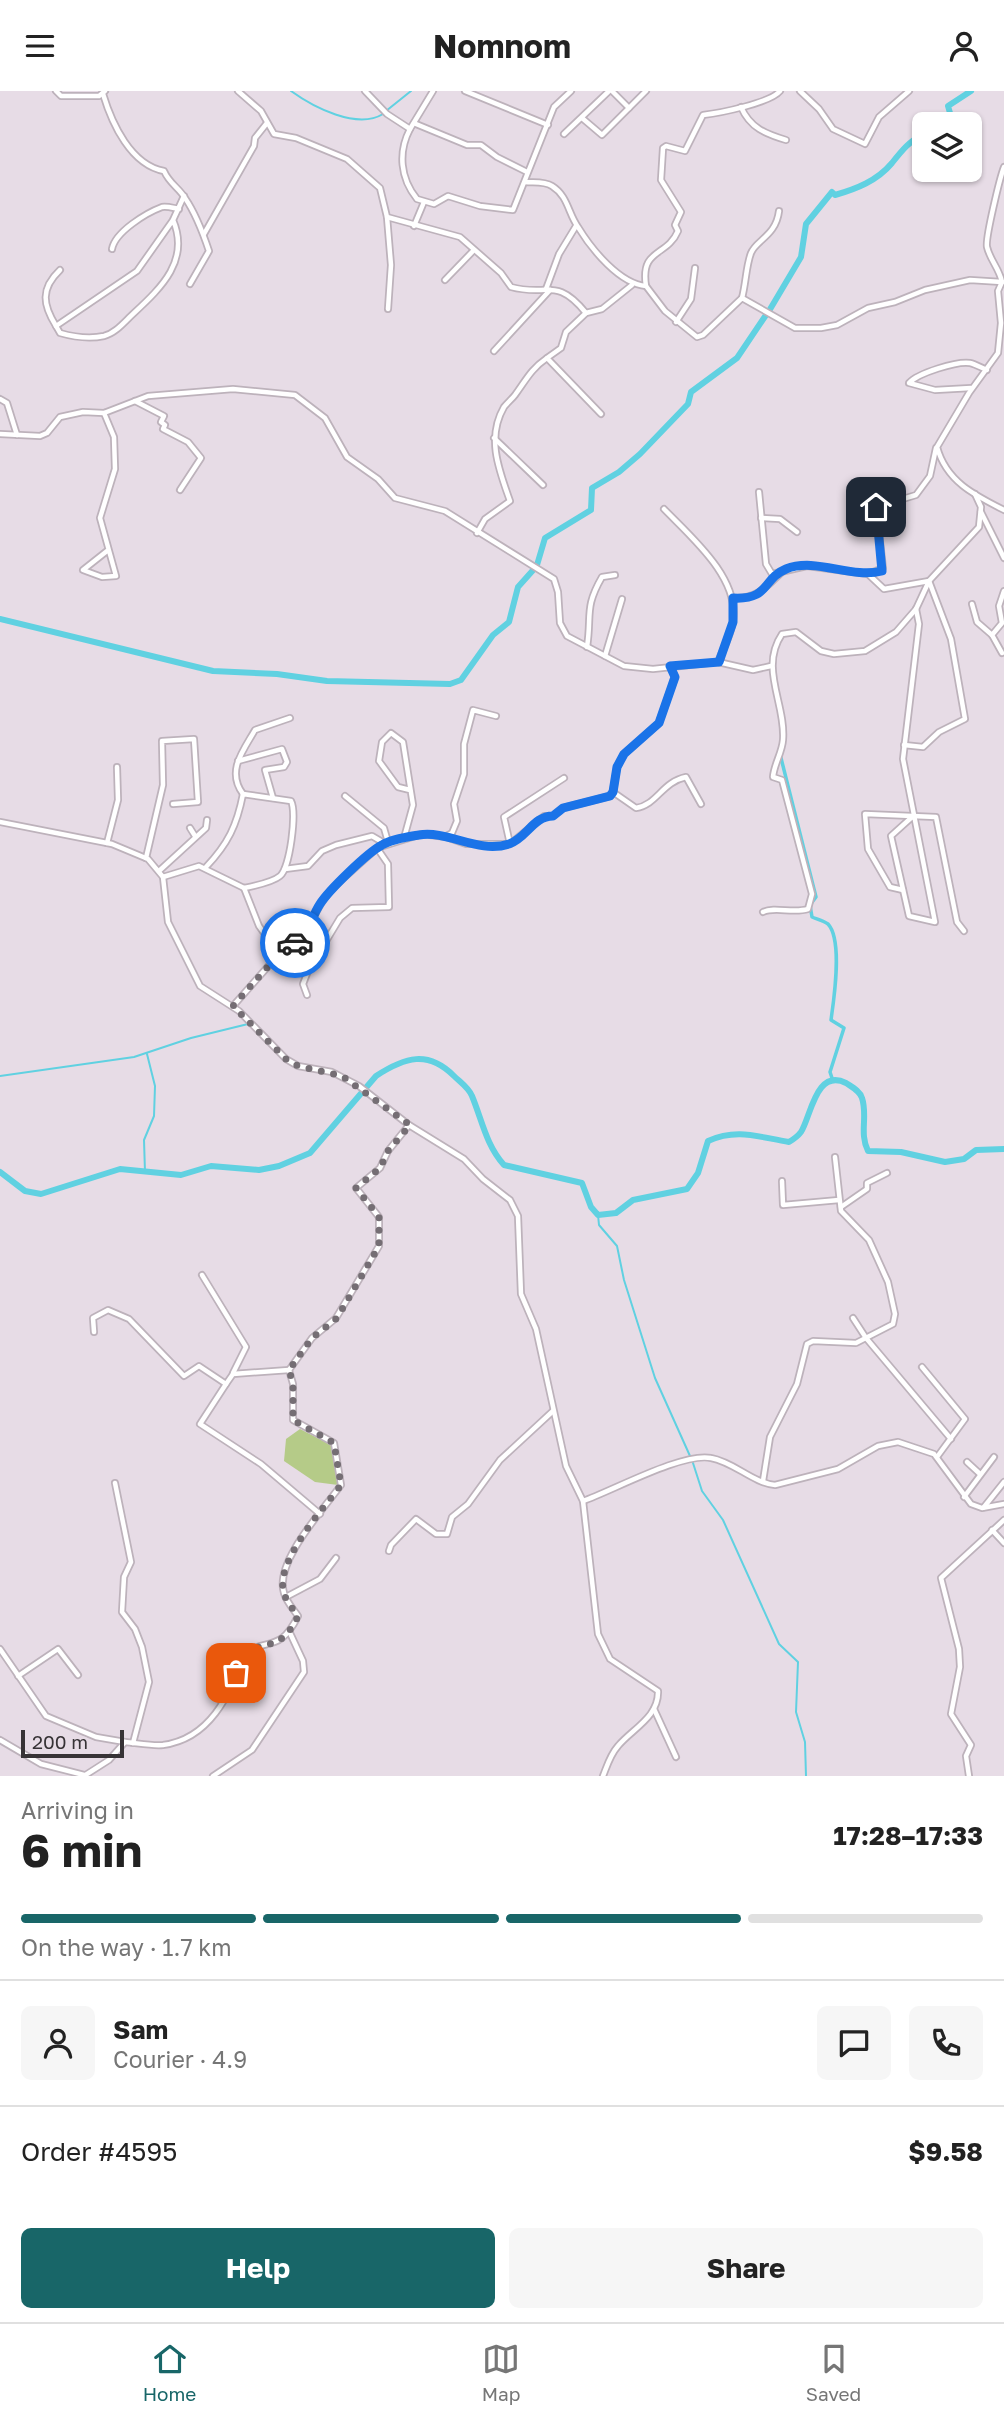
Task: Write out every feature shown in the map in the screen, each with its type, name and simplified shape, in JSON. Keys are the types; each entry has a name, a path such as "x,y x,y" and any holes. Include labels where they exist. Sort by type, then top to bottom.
{"street":[{"path":"56,91 61,96 104,93 117,127 140,162 164,171 168,180 184,196 204,234 209,251 190,284"},
{"path":"238,91 261,111 267,123 280,137 296,138 347,159 380,188 387,217 391,265 388,309"},
{"path":"365,91 387,114 410,129"},
{"path":"433,91 416,124 410,129 401,161 412,193 424,202 434,204 448,195 480,206 513,210 554,107 571,91"},
{"path":"465,91 548,125"},
{"path":"564,134 610,91 629,109"},
{"path":"582,118 602,135 646,91"},
{"path":"779,211 778,220 769,235 751,253 742,298 704,335 697,337 676,322 646,286 644,272 648,260 673,242 678,231 675,225 681,212 661,180 663,149 666,146 685,151 703,115 732,112 772,99 780,91"},
{"path":"800,91 819,109 833,129 865,144 879,117 909,91"},
{"path":"741,107 749,121 759,130 786,140"},
{"path":"204,234 254,146 255,138 267,123"},
{"path":"416,124 467,145 481,145 497,157 527,172"},
{"path":"758,492 766,564 772,574 807,566 868,574 883,568 876,507 916,495 930,476 937,447 972,388 998,353 1002,323 998,291 1002,282 986,244 986,232 997,201 1004,167"},
{"path":"524,183 553,187 567,202 576,226 592,246 632,285 646,286"},
{"path":"56,326 137,271 173,220 184,196"},
{"path":"414,226 424,202"},
{"path":"112,249 113,242 135,223 164,206 179,209"},
{"path":"387,217 460,237 501,273 511,287 569,293 586,313"},
{"path":"60,270 47,286 44,307 60,333 71,337 105,336 116,330 166,281 176,264 180,240 173,220"},
{"path":"494,351 549,289 559,254 576,226"},
{"path":"445,280 474,250"},
{"path":"676,322 691,299 695,268"},
{"path":"742,298 795,328 821,328 836,325 867,308 895,302 925,290 970,280 1002,282"},
{"path":"477,533 492,512 510,501 495,460 497,449 494,438 505,406 525,376 561,348 566,332 586,313 602,309 632,285"},
{"path":"547,358 601,414"},
{"path":"972,388 921,389 909,383 919,375 961,364 969,363 987,370"},
{"path":"0,434 44,435 60,417 83,412 104,413 148,396 233,389 295,395 325,418 347,457 378,479 395,498 445,511 554,579 558,592 560,623 567,636 624,666 653,669 719,662 753,670 771,666"},
{"path":"0,399 7,403 17,435"},
{"path":"135,401 164,416 161,422 165,425 163,429 188,442 201,458 180,490"},
{"path":"104,413 114,442 115,469 100,518 116,576 103,577 83,570 107,551"},
{"path":"494,438 543,485"},
{"path":"937,447 947,473 975,495 1004,510"},
{"path":"975,495 1004,558"},
{"path":"664,509 717,569 733,598 733,622 719,662"},
{"path":"763,912 769,909 796,912 808,909 812,894 782,780 774,777 783,742 783,718 771,666 776,643 782,635 796,632 821,651 834,654 865,651 896,632 916,609 929,581 979,527 981,511"},
{"path":"761,518 780,519 797,532"},
{"path":"733,598 748,599 763,591 770,581 785,570"},
{"path":"868,574 884,589 929,581"},
{"path":"587,647 590,627 587,610 590,597 602,577 615,575"},
{"path":"904,745 923,747 939,731 965,719 951,639 929,581"},
{"path":"992,635 1002,623 999,606 1004,591"},
{"path":"605,656 622,599"},
{"path":"972,604 977,622 992,635 1002,653"},
{"path":"912,817 891,835 903,890 909,916 935,922 912,817 903,759 919,624 916,609"},
{"path":"613,792 617,767 624,754 659,723 675,677 670,666"},
{"path":"446,837 452,833 457,821 454,804 464,774 464,744 473,711 496,716"},
{"path":"244,888 279,877 285,869 293,826 293,806 291,801 243,794 237,786 235,766 255,730 290,718"},
{"path":"404,838 413,805 403,742 391,733 382,742 379,761 398,787 410,790"},
{"path":"146,858 163,785 162,741 194,739 198,802 173,804"},
{"path":"238,761 282,749 287,762 284,767 265,770 274,798"},
{"path":"107,843 118,800 117,767"},
{"path":"613,792 636,808 646,806 667,784 686,777 694,785 701,804"},
{"path":"510,844 504,817 564,778"},
{"path":"233,1006 279,954 307,935 314,913 329,889 377,848 386,843 422,834 446,837 466,844 510,844 544,816 553,816 563,808 601,799 613,792"},
{"path":"206,867 226,846 237,823 243,794"},
{"path":"345,796 384,828 386,843"},
{"path":"903,890 890,887 879,871 868,849 863,816 865,814 936,817 957,922 964,931"},
{"path":"159,871 206,828 207,820"},
{"path":"0,822 107,843 146,858 163,877 168,922 195,979 213,997 233,1006 286,1059 298,1066 332,1072 359,1086 410,1125 464,1159 515,1207 520,1233 521,1294 536,1329 566,1466 583,1501 598,1634 610,1659 659,1691 654,1709 636,1731 619,1745 603,1776"},
{"path":"190,828 195,836"},
{"path":"285,869 308,866 322,851 336,845 372,836 386,843"},
{"path":"307,995 303,984 340,918 352,908 389,907 388,864 377,848"},
{"path":"163,877 183,869 206,867 244,888 259,926 279,954"},
{"path":"307,935 317,956"},
{"path":"289,1370 312,1338 337,1318 379,1246 379,1217 356,1188 380,1168 388,1151 410,1125"},
{"path":"763,1481 770,1437 797,1384 807,1344 813,1341 856,1343 891,1326 895,1314 888,1282 869,1240 841,1207 835,1157"},
{"path":"841,1207 867,1189 867,1183 887,1173"},
{"path":"782,1181 783,1205 839,1199"},
{"path":"202,1275 246,1347 233,1374 200,1425 261,1464 320,1514"},
{"path":"94,1332 93,1318 108,1310 129,1319 184,1376 200,1366 226,1384"},
{"path":"853,1318 866,1338 951,1439"},
{"path":"922,1367 965,1419 937,1457"},
{"path":"233,1374 289,1370"},
{"path":"0,1649 46,1716 96,1737 163,1745 209,1723 228,1691 240,1656 248,1650 274,1645 290,1632 298,1616 286,1597 282,1578 288,1559 341,1485 334,1443 293,1420 293,1384 289,1370"},
{"path":"389,1551 416,1519 436,1534 447,1534 452,1517 468,1504 500,1460 554,1411"},
{"path":"583,1501 643,1474 706,1457 723,1460 775,1485 838,1469 884,1444 906,1444 937,1457 971,1504 984,1508 1004,1503"},
{"path":"964,1497 994,1457"},
{"path":"967,1462 980,1474"},
{"path":"984,1508 1004,1482"},
{"path":"114,1483 131,1562 124,1577 122,1612 135,1629 142,1647 149,1682 133,1743"},
{"path":"969,1776 966,1756 971,1745 951,1714 960,1667 959,1649 940,1578 1004,1520"},
{"path":"992,1530 1004,1543"},
{"path":"286,1597 320,1579 336,1558"},
{"path":"213,1776 251,1751 304,1672 303,1661 290,1632"},
{"path":"18,1677 58,1649 78,1675"},
{"path":"654,1709 676,1757"},
{"path":"0,1740 41,1764 84,1776 109,1759 125,1742"}],"green space":[{"path":"300,1429 331,1445 338,1485 315,1482 284,1461 286,1439"}],"waterway":[{"path":"291,91 336,115 361,119 383,114"},
{"path":"386,111 411,91"},
{"path":"950,112 948,106 971,91"},
{"path":"769,311 801,257 806,224 832,192 835,195 843,193 873,179 912,142"},
{"path":"537,565 545,538 591,510 592,488 619,472 640,454 688,404 691,392 737,358 766,315"},
{"path":"0,619 213,671 277,674 327,681 450,684 461,680 493,635 509,622 518,587 535,568"},
{"path":"781,758 816,897 810,905 812,917 828,924 835,943 836,970 831,1020 844,1028 830,1072 833,1081"},
{"path":"0,1076 134,1057 191,1038 248,1024"},
{"path":"145,1172 144,1140 154,1116 155,1086 147,1054"},
{"path":"0,1172 25,1191 41,1194 120,1169 181,1175 211,1166 259,1170 279,1166 310,1153 376,1076 397,1064 416,1059 435,1062 469,1090 489,1141 504,1165 582,1183 591,1207 598,1215 616,1213 633,1200 687,1189 698,1173 708,1141 738,1134 789,1142 801,1132 821,1088 836,1080 856,1089 861,1096 864,1105 864,1138 868,1151 901,1152 945,1162 964,1159 976,1150 1004,1149"},
{"path":"598,1215 599,1225 617,1246 624,1280 655,1378 690,1456"},
{"path":"693,1463 702,1491 723,1520 779,1644 798,1662 796,1712 805,1742 806,1776"}],"way so far":[{"path":"236,1673 240,1656 248,1650 274,1645 290,1632 298,1616 284,1594 282,1578 288,1559 341,1485 334,1443 293,1420 293,1384 289,1370 296,1356 312,1338 337,1318 379,1246 379,1217 356,1188 380,1168 388,1151 410,1125 342,1076 298,1066 286,1059 233,1006 279,954 295,943"}],"route":[{"path":"295,943 307,935 314,913 329,889 384,843 422,834 446,837 466,844 510,844 544,816 553,816 563,808 591,799 610,796 617,767 624,754 659,723 675,677 670,666 719,662 733,622 733,598 748,599 763,591 770,581 785,570 807,566 868,574 882,571 878,547 881,536 876,507"}]}
